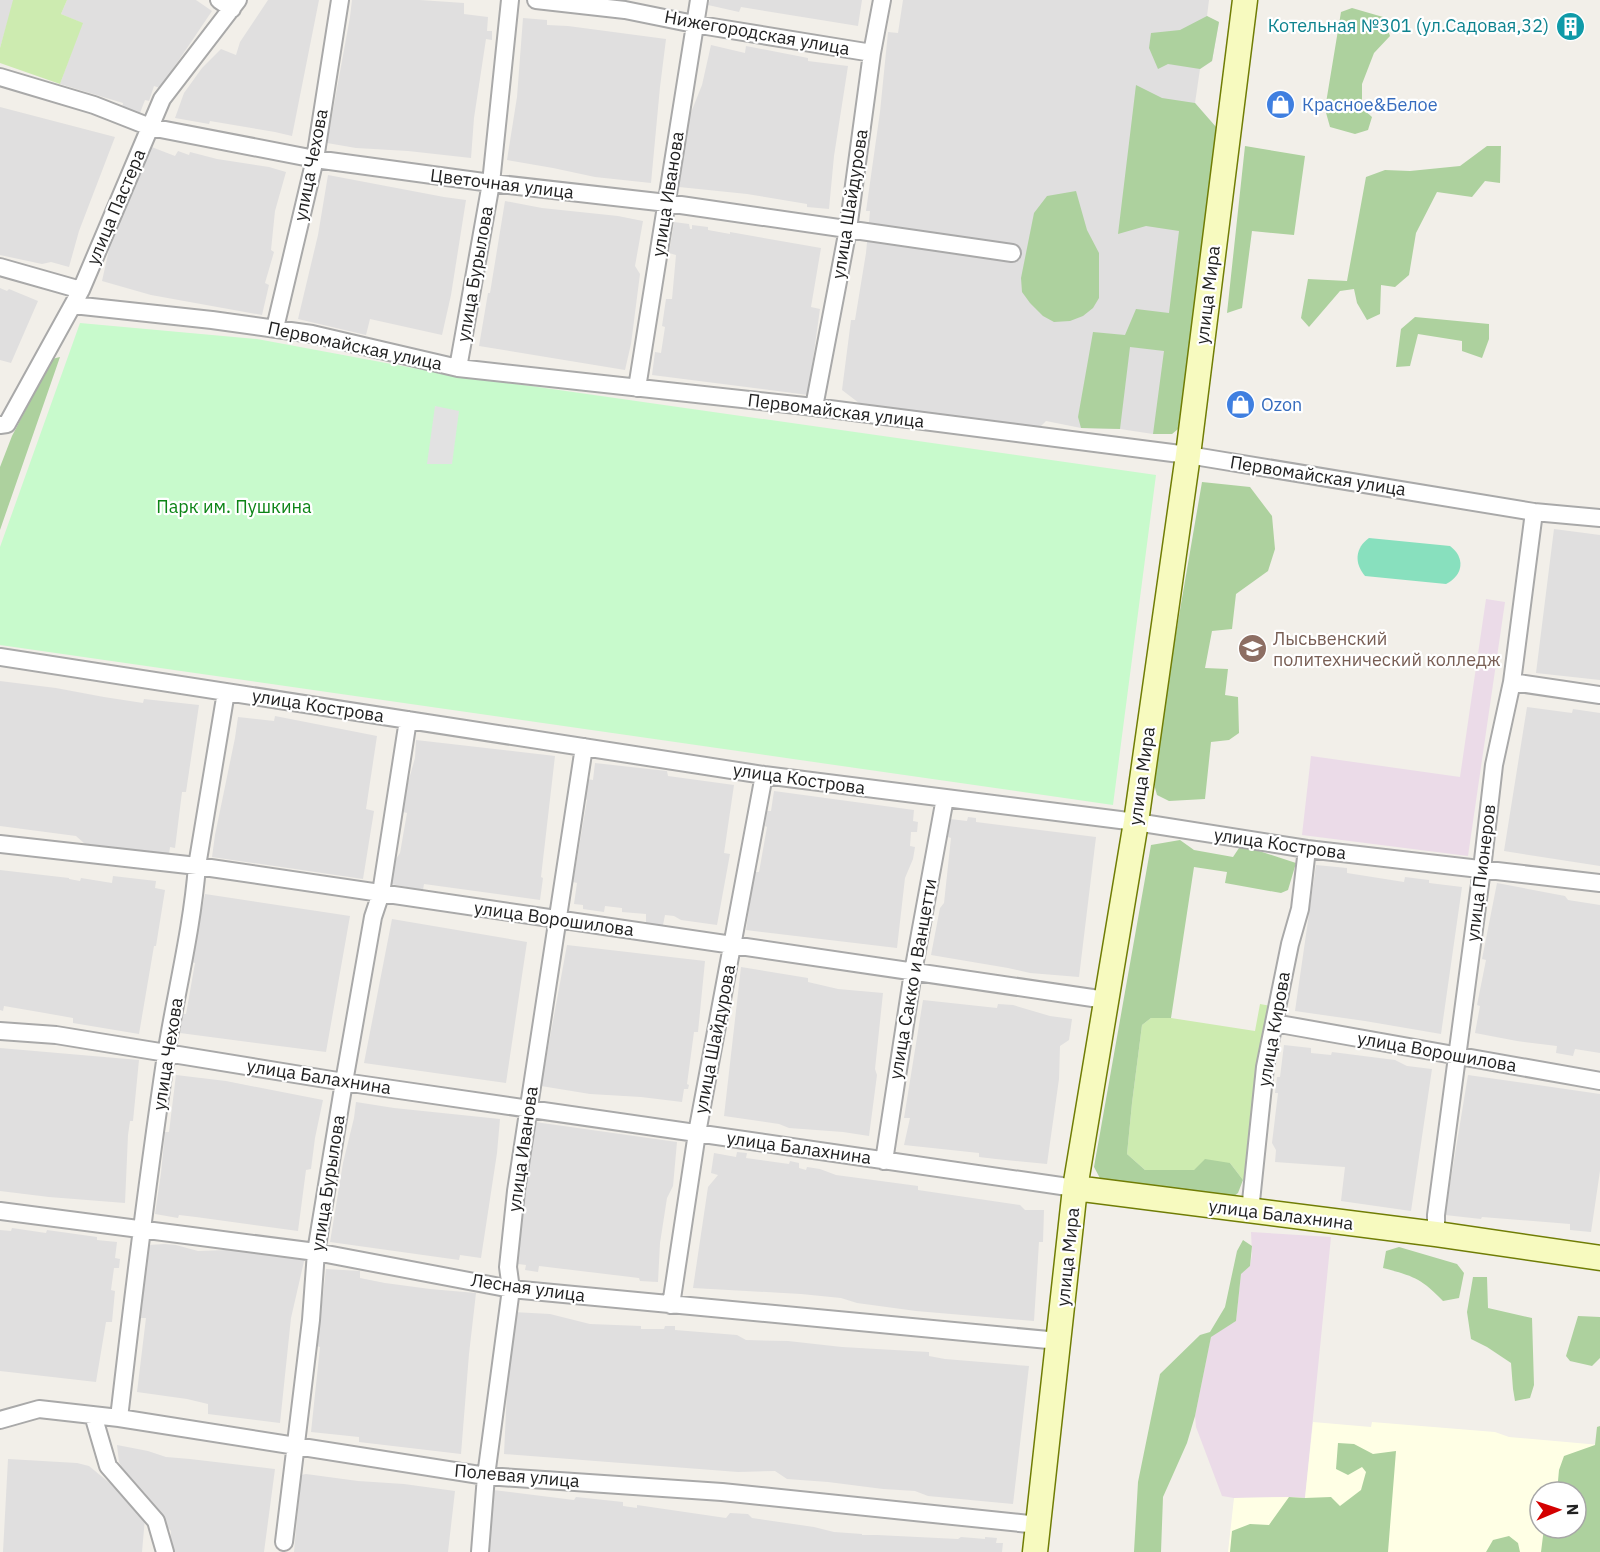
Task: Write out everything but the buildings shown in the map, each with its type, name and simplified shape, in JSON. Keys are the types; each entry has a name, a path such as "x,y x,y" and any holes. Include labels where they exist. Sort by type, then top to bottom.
{"street":[{"name":"улица Чехова","path":"275,328 315,159 340,0"},
{"name":"улица Бурылова","path":"458,368 491,183 510,0"},
{"name":"Нижегородская улица","path":"536,0 625,10 694,24 872,52"},
{"name":"улица Иванова","path":"638,388 699,0"},
{"name":"улица Шайдурова","path":"814,407 848,229 872,52 882,0"},
{"name":"улица Мира","path":"1035,1552 1075,1188 1136,822 1188,455 1245,0"},
{"name":"улица Пастера","path":"3,425 77,298 162,99 230,3"},
{"name":"Цветочная улица","path":"0,77 94,105 150,127 315,159 491,183 667,203 1012,253"},
{"name":"Первомайская улица","path":"0,267 77,298 312,334 458,368 814,407 1188,455 1534,512 1600,518"},
{"name":"улица Пионеров","path":"1436,1234 1436,1215 1494,765 1512,682 1534,512"},
{"name":"улица Кострова","path":"0,657 764,775 1136,822 1307,849 1600,883"},
{"path":"1512,682 1600,695"},
{"name":"улица Чехова","path":"119,1418 141,1229 167,1053 195,895 197,866 226,692"},
{"name":"улица Бурылова","path":"284,1542 316,1252 373,917 381,893 408,720"},
{"name":"улица Иванова","path":"480,1552 486,1476 511,1289 508,1267 516,1191 584,747"},
{"name":"улица Шайдурова","path":"671,1305 697,1134 764,775"},
{"name":"улица Сакко и Ванцетти","path":"884,1161 912,972 945,798"},
{"name":"улица Ворошилова","path":"0,844 197,866 1106,1000"},
{"name":"улица Кирова","path":"1250,1211 1265,1067 1290,944 1300,909 1307,849"},
{"name":"улица Ворошилова","path":"1274,1023 1600,1081"},
{"name":"улица Балахнина","path":"0,1031 56,1035 344,1082 884,1161 1600,1258"},
{"name":"Лесная улица","path":"0,1211 316,1252 511,1289 1059,1341"},
{"name":"Полевая улица","path":"0,1420 39,1409 119,1418 486,1476 722,1492 1039,1525"},
{"path":"93,1415 108,1466 156,1521 165,1552"}],"shaded area":[{"path":"0,0 14,0 0,48"},
{"path":"67,0 196,0 212,11 160,88 154,86 149,101 145,100 140,113 122,109 123,103 60,84 82,23 61,14"},
{"path":"268,0 319,0 292,136 210,121 209,124 175,118 184,93 202,68 221,49 236,55 240,42"},
{"path":"352,0 420,0 464,3 464,14 488,17 487,31 492,31 492,40 486,39 474,118 471,158 356,148 327,143"},
{"path":"710,0 862,0 858,26 741,7 739,12 708,5"},
{"path":"903,0 1209,0 1207,16 1219,22 1212,61 1200,69 1195,103 1216,127 1172,434 1081,428 1046,421 1039,428 859,403 842,390 851,320 855,320 866,253 870,211 866,211 880,112 888,32 898,33"},
{"path":"523,18 547,20 547,25 666,39 651,183 595,177 507,160 517,97"},
{"path":"711,45 745,53 746,46 808,58 808,61 848,66 834,156 829,209 807,207 807,204 747,194 679,187 690,115 702,85"},
{"path":"0,107 115,137 79,231 69,267 51,262 42,264 0,255"},
{"path":"149,146 175,156 178,151 189,155 190,152 286,172 275,211 271,250 274,252 265,283 269,285 262,315 151,295 102,281 110,245"},
{"path":"328,175 466,200 451,295 442,335 370,319 366,335 298,319 318,235"},
{"path":"505,201 643,221 635,266 640,274 631,344 625,370 479,346"},
{"path":"674,222 689,224 690,229 692,225 708,227 708,230 821,248 811,307 820,309 808,395 652,375 655,352 661,353 666,299 672,299 676,255 669,253"},
{"path":"0,288 7,291 9,289 38,301 11,363 0,360"},
{"path":"435,406 459,411 452,464 427,464"},
{"path":"1554,529 1600,535 1600,680 1536,673"},
{"path":"1486,599 1505,602 1468,856 1302,835 1311,756 1460,777"},
{"path":"0,681 143,703 144,699 199,705 186,792 182,792 175,848 170,847 169,854 85,844 76,836 0,826"},
{"path":"1527,707 1572,713 1573,709 1600,713 1600,866 1504,851"},
{"path":"275,716 377,736 366,809 374,811 363,879 212,857 238,717 274,721"},
{"path":"416,740 555,756 540,900 424,884 423,890 391,884 396,859 400,853 407,813 403,812 406,790 415,758"},
{"path":"595,763 667,771 668,776 734,785 724,853 730,854 717,925 681,920 665,915 662,930 655,929 646,924 646,914 622,912 622,908 605,906 604,912 583,909 583,905 574,904 577,883 573,882 587,800 585,799 587,779 593,780"},
{"path":"774,791 914,810 913,821 918,822 917,832 911,832 910,846 915,847 905,878 897,948 746,930 754,872 759,872 767,827 765,826 767,811 771,811"},
{"path":"968,817 976,818 976,822 1096,837 1079,977 1030,973 931,955 940,908 944,903 951,838 948,837 950,819 967,821"},
{"path":"1316,865 1347,868 1347,873 1404,882 1405,877 1462,887 1441,1034 1295,1011"},
{"path":"0,870 80,881 81,878 112,883 113,876 156,881 155,888 165,890 139,1034 73,1023 73,1018 39,1012 4,1006 3,1011 0,1010"},
{"path":"1497,883 1600,905 1600,1053 1575,1049 1573,1056 1556,1053 1557,1046 1475,1033 1480,1006 1477,1005 1486,960 1482,959"},
{"path":"205,894 350,916 326,1052 180,1033 183,1014 186,1014 195,963 191,962"},
{"path":"392,919 527,942 506,1083 364,1063"},
{"path":"567,945 705,961 698,1032 694,1032 687,1084 689,1085 688,1089 684,1089 682,1102 590,1094 541,1086"},
{"path":"741,967 808,978 808,982 838,989 883,993 875,1069 877,1075 869,1136 789,1128 779,1124 724,1116"},
{"path":"923,1000 997,1008 998,1004 1013,1005 1050,1016 1072,1019 1069,1040 1060,1046 1059,1079 1047,1164 979,1157 979,1153 904,1145 910,1118 904,1118"},
{"path":"1284,1045 1311,1048 1311,1053 1331,1055 1332,1052 1395,1060 1407,1066 1432,1069 1411,1211 1341,1201 1345,1167 1275,1162 1276,1150 1272,1143 1278,1093 1275,1093 1277,1077 1280,1077"},
{"path":"0,1048 139,1060 133,1121 130,1121 128,1135 125,1203 0,1191"},
{"path":"176,1075 226,1081 323,1100 311,1169 306,1170 298,1231 196,1217 179,1215 178,1218 155,1214 165,1132 169,1132"},
{"path":"1468,1075 1600,1094 1600,1171 1591,1232 1570,1230 1570,1224 1445,1215"},
{"path":"356,1102 500,1119 481,1258 460,1255 459,1260 330,1242"},
{"path":"535,1122 677,1142 673,1186 667,1198 660,1243 658,1282 539,1266 538,1272 525,1270 526,1265 518,1264 520,1246 518,1237"},
{"path":"737,1152 747,1153 746,1158 789,1164 790,1161 799,1163 799,1168 806,1170 807,1167 820,1169 836,1175 918,1186 918,1190 1020,1205 1025,1210 1044,1210 1043,1242 1039,1242 1034,1321 916,1311 857,1303 841,1298 801,1294 693,1288 708,1187 718,1175 711,1173 714,1153 736,1157"},
{"path":"12,1228 46,1233 47,1230 117,1242 115,1258 120,1259 119,1268 114,1268 111,1290 115,1291 112,1322 106,1322 96,1382 0,1371 0,1230 11,1231"},
{"path":"1251,1232 1331,1237 1305,1498 1222,1496 1196,1427 1195,1416 1211,1336 1236,1321 1241,1273 1250,1266"},
{"path":"164,1244 198,1251 227,1250 305,1257 291,1318 280,1423 208,1414 208,1404 137,1392 146,1318 141,1318 148,1245"},
{"path":"326,1269 360,1271 360,1278 385,1283 476,1293 461,1454 359,1442 359,1437 311,1432 320,1347 317,1346"},
{"path":"513,1312 550,1314 590,1324 641,1326 641,1329 664,1329 665,1326 675,1326 675,1330 737,1335 746,1340 929,1352 929,1356 945,1359 1029,1366 1013,1504 928,1496 915,1491 787,1479 775,1471 738,1472 504,1454"},
{"path":"1313,1422 1371,1427 1372,1422 1495,1432 1509,1437 1600,1445 1600,1552 1228,1552 1234,1498 1305,1498"},
{"path":"117,1445 166,1457 275,1469 264,1552 169,1552 171,1531 136,1495 119,1462"},
{"path":"8,1459 77,1463 89,1466 140,1508 145,1518 142,1552 3,1552"},
{"path":"301,1475 455,1491 448,1552 294,1552"},
{"path":"493,1490 574,1500 576,1497 623,1502 623,1506 637,1508 637,1505 726,1518 730,1513 748,1514 752,1518 862,1535 958,1539 961,1537 997,1538 996,1543 1003,1543 1002,1552 488,1552"}],"green space":[{"path":"13,0 67,0 61,14 83,23 60,84 0,63 0,48"},
{"path":"1352,8 1383,17 1390,36 1374,53 1362,84 1362,108 1372,117 1368,130 1355,134 1330,127 1325,109 1341,12"},
{"path":"1207,16 1219,22 1212,61 1200,69 1168,64 1158,69 1149,48 1151,33 1180,30"},
{"path":"1136,85 1162,98 1195,103 1216,127 1183,425 1172,434 1153,434 1164,351 1130,347 1120,429 1081,428 1078,417 1093,332 1125,335 1136,309 1169,313 1179,231 1146,226 1118,234"},
{"path":"1245,146 1305,156 1294,235 1252,231 1242,308 1227,313"},
{"path":"1487,146 1501,146 1500,183 1485,181 1472,197 1437,192 1416,233 1409,275 1395,287 1381,285 1380,314 1367,320 1357,303 1354,289 1340,291 1309,327 1301,318 1308,279 1347,281 1366,177 1385,170 1410,171 1460,166"},
{"path":"1076,191 1087,230 1099,253 1099,298 1093,308 1083,316 1070,321 1054,322 1043,316 1030,303 1022,292 1021,278 1034,213 1047,196"},
{"path":"1415,317 1489,324 1489,339 1482,358 1462,351 1462,341 1418,334 1410,366 1396,367 1401,329"},
{"name":"Парк им. Пушкина","path":"80,323 257,339 440,373 1156,475 1113,805 0,645 0,547"},
{"path":"60,357 0,530 0,467 12,436 52,359"},
{"path":"1202,482 1250,487 1272,516 1275,549 1268,571 1236,594 1232,629 1212,631 1205,668 1228,669 1225,695 1238,697 1239,733 1229,740 1211,742 1205,799 1169,801 1157,795 1154,784 1174,645"},
{"path":"1369,538 1450,546 1460,560 1459,571 1446,584 1365,576 1359,566 1358,556 1361,546"},
{"path":"1180,840 1194,850 1233,857 1241,845 1296,863 1288,890 1281,893 1225,883 1227,872 1194,867 1171,1018 1151,1018 1142,1025 1127,1154 1145,1170 1194,1170 1205,1159 1230,1163 1243,1180 1238,1193 1230,1199 1102,1182 1094,1167 1151,845"},
{"path":"1260,1004 1271,1006 1248,1179 1243,1180 1230,1163 1194,1170 1145,1170 1127,1154 1142,1025 1151,1018 1171,1018 1255,1031"},
{"path":"1243,1240 1252,1246 1250,1266 1241,1274 1236,1321 1211,1337 1195,1416 1187,1443 1163,1497 1161,1552 1134,1552 1138,1482 1160,1374 1200,1335 1210,1332 1225,1307 1237,1251"},
{"path":"1399,1247 1457,1264 1464,1273 1459,1298 1443,1301 1429,1287 1416,1279 1383,1268 1386,1251"},
{"path":"1473,1277 1487,1277 1488,1308 1532,1318 1534,1385 1530,1398 1515,1401 1511,1363 1471,1339 1467,1312"},
{"path":"1578,1316 1600,1317 1600,1358 1592,1366 1570,1361 1566,1356"},
{"path":"1600,1426 1600,1552 1541,1552 1542,1540 1588,1540 1588,1480 1558,1480 1564,1456 1595,1445 1597,1427"},
{"path":"1338,1443 1354,1444 1373,1454 1396,1451 1388,1552 1230,1552 1232,1531 1250,1524 1269,1525 1289,1497 1331,1497 1340,1506 1361,1490 1366,1472 1362,1467 1348,1475 1336,1469"},
{"path":"1509,1536 1518,1543 1520,1552 1486,1552 1493,1540"}],"place":[{"name":"Котельная №301 (ул.Садовая,32)","path":"1570,26"},
{"name":"Красное&Белое","path":"1281,105"},
{"name":"Ozon","path":"1240,405"},
{"name":"Лысьвенский политехнический колледж","path":"1252,649"}]}
